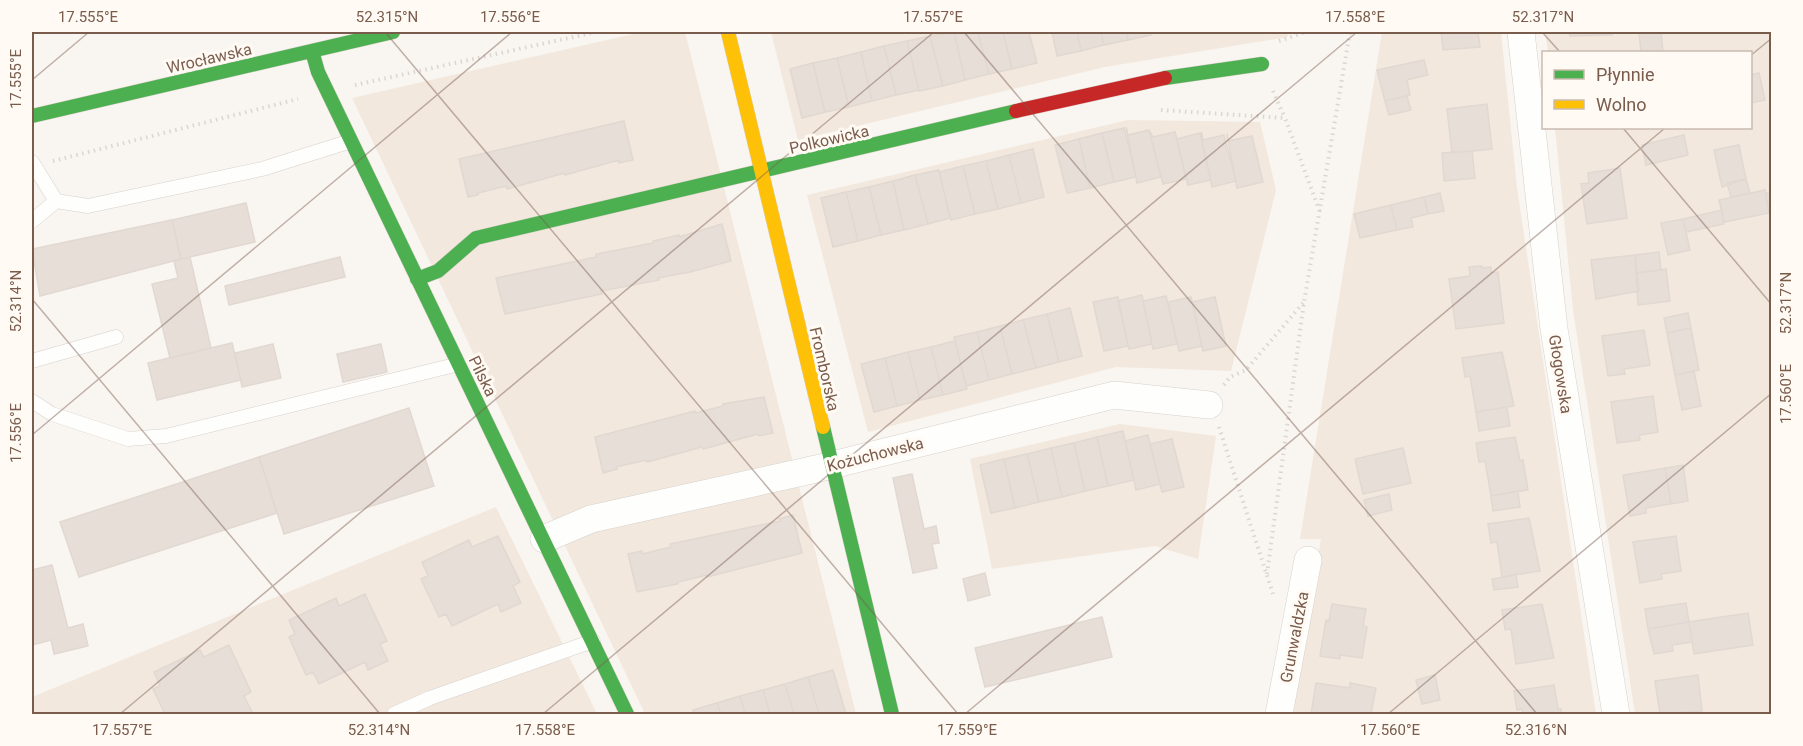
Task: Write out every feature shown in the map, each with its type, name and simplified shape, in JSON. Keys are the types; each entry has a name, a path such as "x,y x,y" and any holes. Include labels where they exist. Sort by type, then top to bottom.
{"street":[{"name":"Wrocławska","path":"32,116 393,32"},
{"name":"Fromborska","path":"728,32 892,714"},
{"name":"Głogowska","path":"1521,32 1554,329 1616,714"},
{"name":"Pilska","path":"312,51 318,72 627,714"},
{"name":"Polkowicka","path":"417,279 438,271 476,238 1149,81 1262,64"},
{"name":"Kożuchowska","path":"544,539 591,519 831,465 1114,395 1209,405"},
{"name":"Grunwaldzka","path":"1279,714 1308,560"}],"lane":[{"path":"32,100 52,112"},
{"path":"32,162 56,201 88,207 262,169 351,141"},
{"path":"32,221 56,201"},
{"path":"32,361 116,337"},
{"path":"32,401 52,414 128,439 166,436 459,364"},
{"path":"394,714 430,698 593,641"}],"path":[{"path":"1267,574 1304,302 1350,32"},
{"path":"1155,110 1285,118 1320,212"},
{"path":"1274,597 1221,432 1209,405 1230,377 1246,370 1304,302"}],"shaded area":[{"path":"642,32 685,32 856,714 645,714 352,98"},
{"path":"771,32 1287,32 1288,37 1105,67 798,140"},
{"path":"1382,32 1501,32 1517,188 1596,714 1292,714 1321,539 1300,539"},
{"path":"1545,32 1771,32 1771,714 1635,714 1573,310 1555,129 1752,129 1752,51 1548,51"},
{"path":"1128,120 1260,122 1276,190 1231,371 1116,367 868,432 807,195"},
{"path":"1120,424 1216,436 1198,559 1155,546 992,569 970,459"},
{"path":"496,507 597,714 32,714 32,697"}],"building":[{"path":"954,32 978,32 989,74 965,80"},
{"path":"954,32 965,80 943,86 930,36"},
{"path":"978,32 1003,32 1012,69 989,74"},
{"path":"1003,32 1029,32 1037,63 1012,69"},
{"path":"1052,32 1077,32 1081,51 1057,56"},
{"path":"1077,32 1101,32 1104,45 1081,51"},
{"path":"1101,32 1126,32 1128,40 1104,45"},
{"path":"1126,32 1150,32 1151,35 1128,40"},
{"path":"1441,32 1478,32 1480,47 1443,50"},
{"path":"1569,32 1611,32 1612,35 1570,36"},
{"path":"1639,32 1661,32 1663,51 1641,51"},
{"path":"930,36 943,86 919,91 907,41"},
{"path":"907,41 919,90 896,95 884,46"},
{"path":"884,46 896,95 872,101 861,52"},
{"path":"861,52 872,101 849,107 837,58"},
{"path":"837,58 849,107 825,112 813,63"},
{"path":"1424,60 1428,75 1407,80 1410,95 1385,101 1377,70"},
{"path":"813,63 825,112 802,118 790,69"},
{"path":"1759,73 1765,100 1752,103 1752,75"},
{"path":"1407,96 1411,110 1389,115 1385,101"},
{"path":"1487,104 1492,149 1452,153 1447,109"},
{"path":"624,121 633,160 619,163 619,160 468,197 459,159"},
{"path":"1126,127 1128,135 1149,130 1161,177 1137,183"},
{"path":"1124,128 1136,177 1114,182 1102,133"},
{"path":"1149,130 1153,137 1175,132 1186,179 1163,184"},
{"path":"1175,132 1177,139 1200,133 1211,180 1188,185"},
{"path":"1102,133 1114,182 1090,188 1079,139"},
{"path":"1200,133 1202,133 1203,140 1224,135 1236,181 1212,187"},
{"path":"1684,135 1688,155 1646,165 1642,145"},
{"path":"1252,136 1263,182 1237,188 1228,141"},
{"path":"1079,139 1090,188 1067,193 1055,145"},
{"path":"1739,145 1746,179 1722,187 1714,150"},
{"path":"1033,149 1044,197 1021,203 1009,155"},
{"path":"1472,151 1475,178 1444,181 1442,153"},
{"path":"1009,155 1021,203 998,209 986,161"},
{"path":"986,161 998,209 975,214 963,166"},
{"path":"963,166 975,214 951,220 939,172"},
{"path":"1620,168 1627,218 1587,224 1581,184 1589,183 1588,173"},
{"path":"939,170 950,218 928,224 915,175"},
{"path":"915,175 928,224 904,230 893,181"},
{"path":"1746,179 1750,193 1731,197 1727,183"},
{"path":"893,181 904,230 881,235 869,187"},
{"path":"869,187 881,235 858,241 846,192"},
{"path":"1765,190 1769,213 1724,222 1719,200"},
{"path":"846,192 858,241 833,247 821,198"},
{"path":"1772,192 1772,212 1769,213 1765,193"},
{"path":"1440,193 1444,211 1428,214 1424,197"},
{"path":"1424,197 1428,214 1411,218 1413,227 1397,230 1391,205"},
{"path":"246,203 255,242 181,259 172,220"},
{"path":"1391,205 1397,230 1360,238 1354,214"},
{"path":"1722,210 1724,224 1686,232 1683,219"},
{"path":"1683,219 1690,250 1668,255 1661,223"},
{"path":"172,220 181,259 40,296 32,249"},
{"path":"722,224 731,261 658,278 659,280 601,291 602,294 505,314 496,278 596,257 596,254 653,243 653,241 679,235 679,237"},
{"path":"1659,252 1661,270 1636,273 1635,255"},
{"path":"1635,255 1639,291 1596,299 1591,260"},
{"path":"190,257 211,348 170,358 152,284 178,278 174,261"},
{"path":"340,257 345,277 229,305 225,286"},
{"path":"1482,266 1482,268 1491,267 1491,273 1498,272 1504,323 1456,329 1449,279 1470,276 1469,267"},
{"path":"1666,269 1670,301 1638,305 1636,273"},
{"path":"1142,295 1152,344 1129,349 1118,301"},
{"path":"1166,296 1177,344 1153,349 1143,301"},
{"path":"1118,297 1128,346 1104,351 1093,302"},
{"path":"1191,297 1202,346 1179,351 1168,302"},
{"path":"1215,297 1226,346 1203,351 1192,302"},
{"path":"1070,308 1082,356 1059,362 1047,314"},
{"path":"1688,313 1691,328 1667,333 1664,318"},
{"path":"1047,314 1059,362 1036,368 1023,320"},
{"path":"1023,320 1036,368 1012,374 1000,326"},
{"path":"1000,326 1012,374 989,380 977,332"},
{"path":"1691,328 1699,370 1675,375 1667,333"},
{"path":"1644,330 1650,365 1624,369 1625,374 1608,376 1602,336"},
{"path":"977,332 989,380 966,386 954,337"},
{"path":"955,341 967,389 943,395 931,347"},
{"path":"232,343 241,380 157,400 148,363"},
{"path":"273,344 281,378 242,387 235,353"},
{"path":"381,344 387,372 343,382 337,354"},
{"path":"931,347 943,395 920,400 908,352"},
{"path":"908,352 920,400 897,406 885,358"},
{"path":"1502,352 1514,406 1476,412 1470,376 1465,377 1462,358"},
{"path":"885,358 897,406 874,412 861,364"},
{"path":"1694,371 1701,406 1682,410 1675,375"},
{"path":"1653,396 1658,432 1639,435 1640,440 1617,443 1611,402"},
{"path":"764,397 773,433 759,436 758,434 703,449 702,447 647,462 646,460 616,467 617,469 603,473 595,437 723,406 723,404"},
{"path":"1507,407 1510,426 1479,431 1476,412"},
{"path":"409,408 434,486 284,534 259,457"},
{"path":"1123,431 1134,480 1108,486 1097,437"},
{"path":"1148,435 1160,484 1136,490 1125,441"},
{"path":"1097,437 1108,486 1085,491 1074,443"},
{"path":"1515,437 1520,461 1523,460 1528,490 1491,496 1485,461 1479,462 1476,443"},
{"path":"1172,439 1184,487 1162,492 1150,444"},
{"path":"1074,443 1085,491 1062,497 1051,448"},
{"path":"1051,448 1062,497 1039,502 1027,454"},
{"path":"1403,448 1411,483 1363,494 1355,459"},
{"path":"1027,454 1039,502 1015,508 1004,459"},
{"path":"259,457 277,513 79,577 60,522"},
{"path":"1004,459 1015,508 991,513 980,465"},
{"path":"1683,465 1688,501 1671,504 1665,468"},
{"path":"1665,468 1671,504 1646,508 1646,513 1630,516 1623,475"},
{"path":"912,474 924,529 936,526 939,543 932,544 937,568 913,573 893,478"},
{"path":"1518,491 1520,507 1493,511 1491,496"},
{"path":"1389,494 1392,510 1368,516 1364,500"},
{"path":"793,515 802,553 637,592 628,554 642,551 642,554 671,547 670,544 780,521 779,519"},
{"path":"1529,518 1540,571 1502,577 1497,542 1491,543 1488,524"},
{"path":"498,536 520,582 513,586 521,603 501,612 498,604 452,626 446,614 439,617 421,579 428,576 422,562 469,540 472,547"},
{"path":"1676,536 1681,571 1661,574 1662,579 1640,583 1633,542"},
{"path":"52,565 68,628 83,624 88,646 54,654 51,640 32,645 32,570"},
{"path":"985,573 990,595 968,601 963,579"},
{"path":"1516,575 1518,587 1494,590 1492,579"},
{"path":"365,594 387,641 380,644 388,661 368,670 365,662 319,684 313,672 306,675 289,637 295,634 289,620 336,598 339,606"},
{"path":"1686,603 1689,622 1648,629 1645,609"},
{"path":"1332,604 1366,609 1363,626 1367,627 1362,658 1340,655 1340,659 1320,656 1326,620 1329,621"},
{"path":"1542,604 1554,658 1516,664 1511,629 1505,630 1502,610"},
{"path":"1748,613 1753,645 1694,654 1689,622"},
{"path":"1102,617 1112,657 985,687 975,648"},
{"path":"1689,622 1692,642 1672,645 1673,651 1654,654 1648,629"},
{"path":"229,645 251,692 244,696 252,712 248,714 165,714 153,689 160,686 154,672 200,650 204,657"},
{"path":"833,670 846,714 819,714 808,677"},
{"path":"1435,675 1440,700 1422,704 1416,680"},
{"path":"1698,675 1702,711 1660,714 1655,681"},
{"path":"808,677 819,714 794,714 785,684"},
{"path":"1316,683 1350,688 1350,683 1376,688 1371,714 1311,714"},
{"path":"785,684 794,714 770,714 763,690"},
{"path":"1554,685 1558,709 1561,709 1562,714 1523,714 1522,709 1517,710 1514,691"},
{"path":"763,690 770,714 745,714 740,696"},
{"path":"740,696 745,714 721,714 717,703"},
{"path":"717,703 721,714 694,714 693,710"}],"traffic: fast":[{"path":"32,116 393,32"},
{"path":"312,51 318,72 627,714"},
{"path":"1165,78 1262,64"},
{"path":"417,279 438,271 476,238 1016,111"},
{"path":"823,427 892,714"}],"traffic: slow":[{"path":"728,32 823,427"}],"traffic: jam":[{"path":"1016,111 1165,78"}]}
